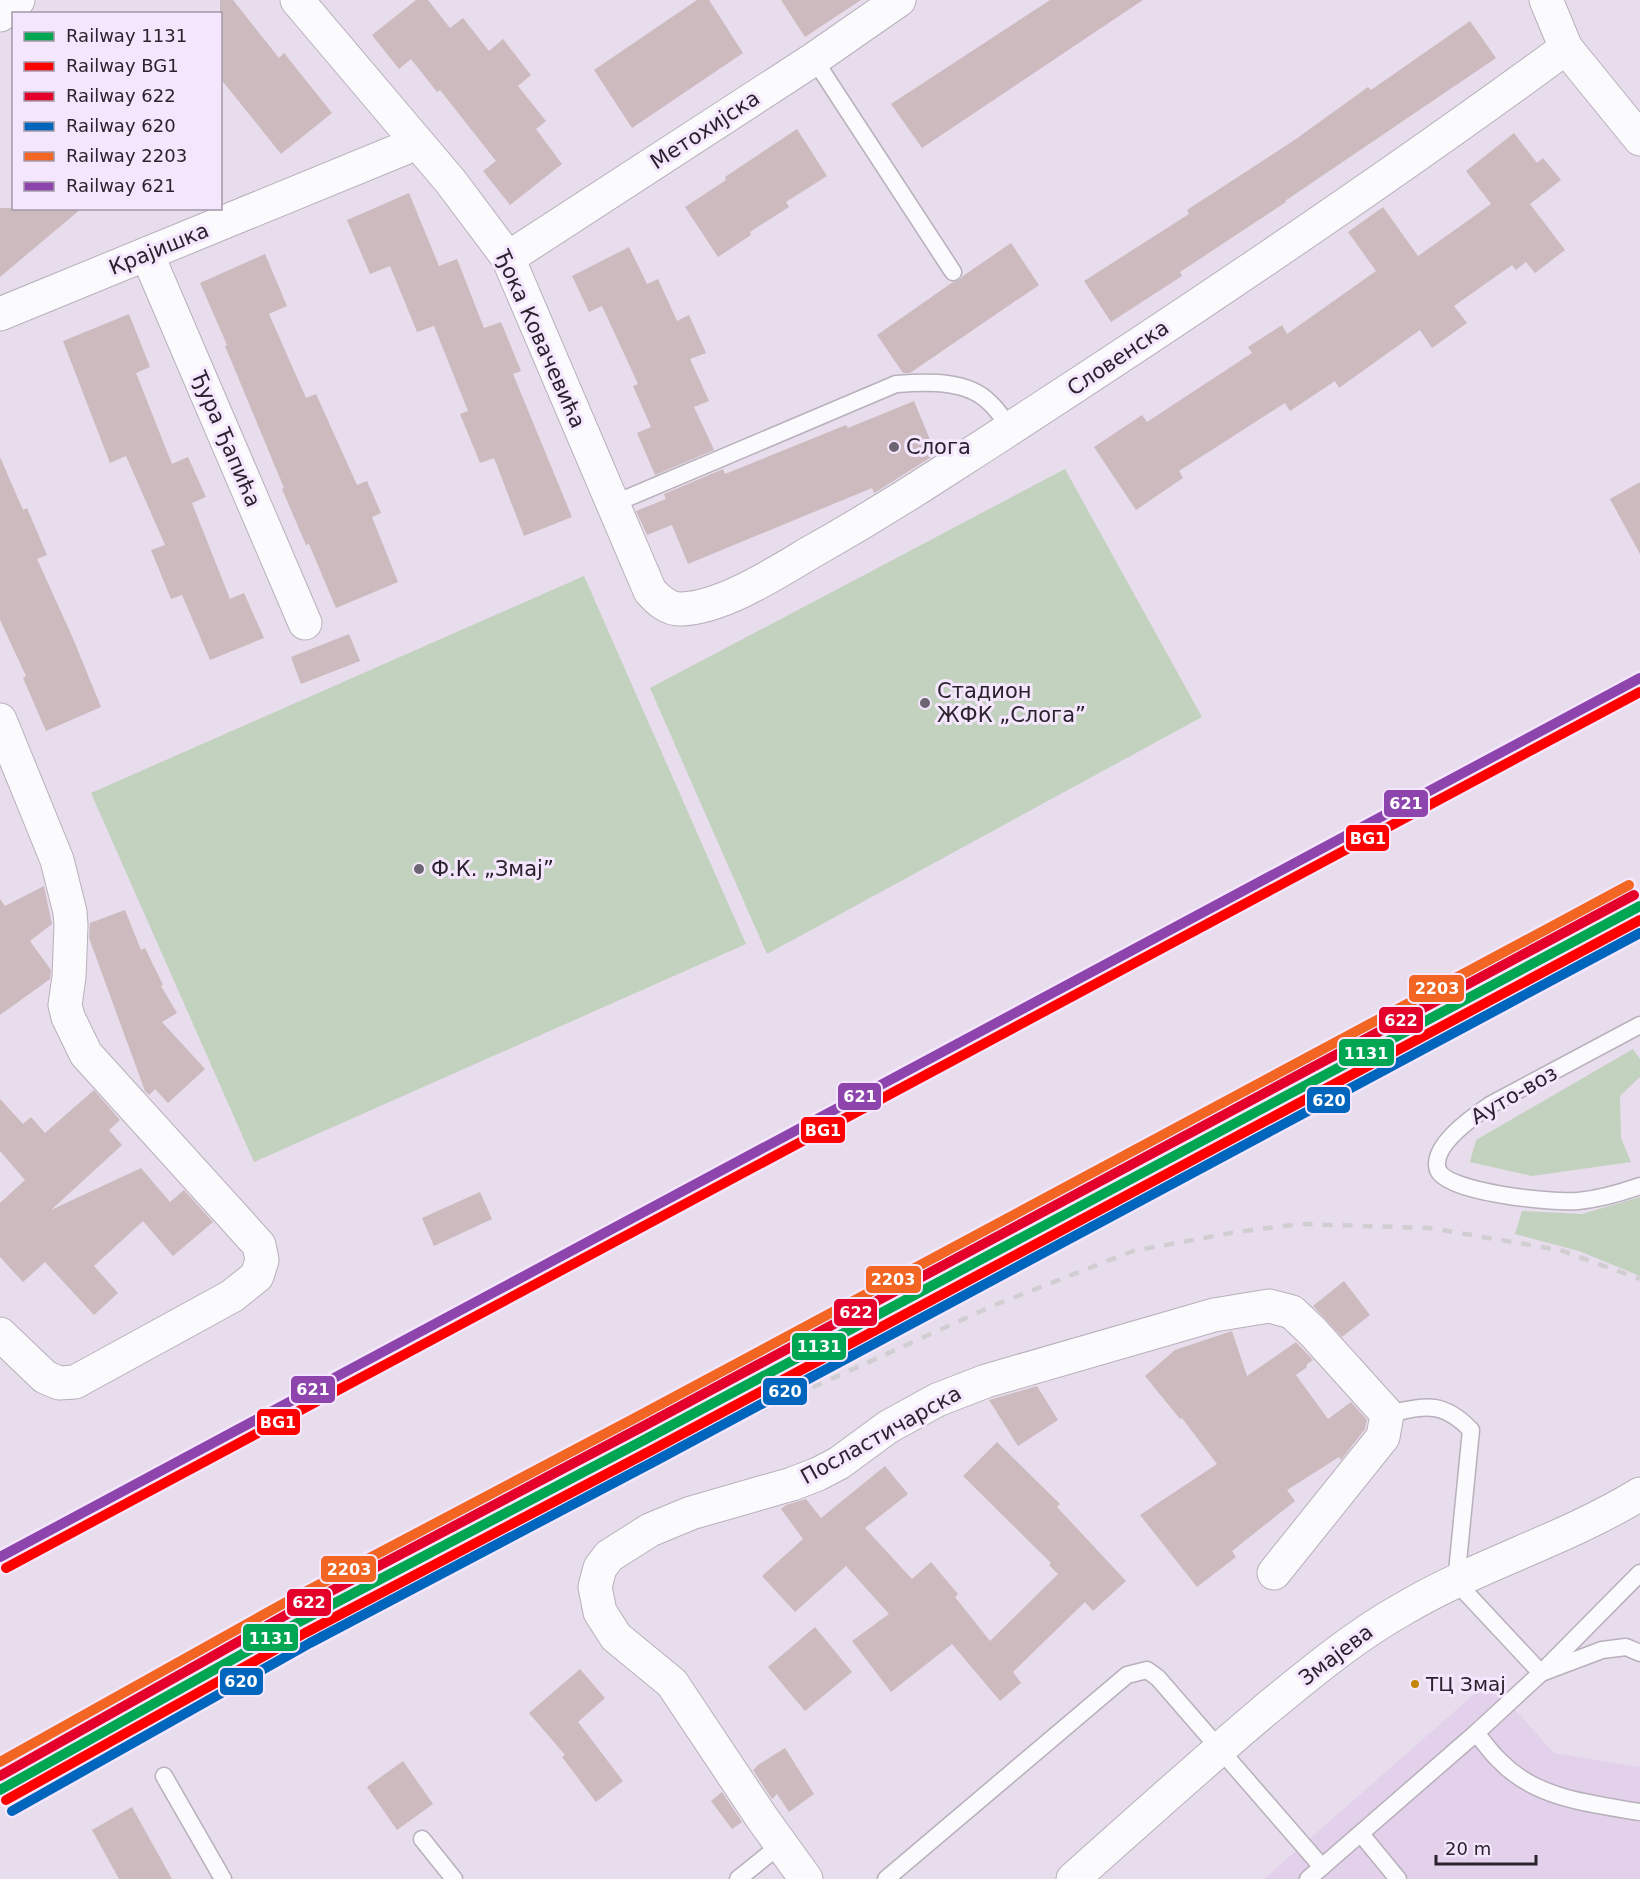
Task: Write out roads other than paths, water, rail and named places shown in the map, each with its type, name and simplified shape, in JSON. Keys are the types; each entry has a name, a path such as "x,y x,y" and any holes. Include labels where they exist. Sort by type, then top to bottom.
{"street":[{"path":"0,15 18,0"},
{"name":"Ђока Ковачевића","path":"297,0 451,182 508,258 650,591"},
{"name":"Метохијска","path":"508,258 814,59 899,0"},
{"path":"1546,0 1566,48 1640,139"},
{"name":"Словенска","path":"650,591 661,603 679,610 700,606 749,589 882,512 1295,240 1446,136 1566,48"},
{"name":"Крајишка","path":"0,314 417,143"},
{"name":"Ђура Ђапића","path":"147,254 305,623"},
{"path":"0,720 57,860 70,912 66,1005 68,1017 86,1054 259,1245 262,1260 257,1276 232,1296 75,1382 59,1383 45,1377 0,1334"},
{"name":"Посластичарска","path":"806,1879 780,1845 672,1683 616,1637 600,1612 595,1587 600,1568 609,1556 650,1530 691,1513 792,1484 818,1474 839,1463 888,1426 937,1400 986,1381 1214,1315 1269,1306 1292,1312 1387,1414"},
{"path":"1274,1573 1383,1437 1387,1414"},
{"name":"Змајева","path":"1073,1879 1297,1684 1370,1629 1405,1607 1584,1525 1640,1494"}],"lane":[{"path":"814,59 953,272"},
{"path":"613,504 896,384 926,382 950,384 971,391 989,401 1010,429"},
{"name":"Ауто-воз","path":"1640,1025 1490,1105 1472,1117 1449,1139 1438,1161 1438,1170 1443,1177 1456,1184 1537,1200 1578,1201 1640,1186"},
{"path":"1387,1414 1416,1408 1443,1408 1460,1418 1471,1430 1456,1582 1541,1673"},
{"path":"1308,1879 1476,1733 1541,1673 1640,1573"},
{"path":"1541,1673 1602,1650 1626,1647 1640,1653"},
{"path":"886,1879 1127,1675 1146,1670 1158,1678 1322,1867"},
{"path":"1476,1733 1501,1763 1540,1789 1570,1800 1640,1812"},
{"path":"164,1776 223,1879"},
{"path":"1361,1834 1398,1879"},
{"path":"422,1839 454,1879"},
{"path":"738,1879 780,1845"}],"railway":[{"path":"758,1412 997,1304 1133,1251 1236,1232 1301,1224 1430,1228 1560,1250 1640,1279"}],"rail line":[{"name":"621","path":"0,1557 1640,678"},
{"name":"BG1","path":"6,1568 1640,692"},
{"name":"2203","path":"0,1762 288,1601 635,1418 1629,885"},
{"name":"622","path":"0,1776 293,1611 640,1428 1634,895"},
{"name":"1131","path":"0,1790 299,1622 646,1439 1640,906"},
{"name":"BG1","path":"6,1800 305,1633 652,1450 1640,920"},
{"name":"620","path":"12,1811 310,1643 657,1460 1640,933"}],"place":[{"name":"Слога","path":"894,447"},
{"name":"Стадион ЖФК „Слога”","path":"925,703"},
{"name":"Ф.К. „Змај”","path":"419,869"},
{"name":"ТЦ Змај","path":"1415,1684"}]}
